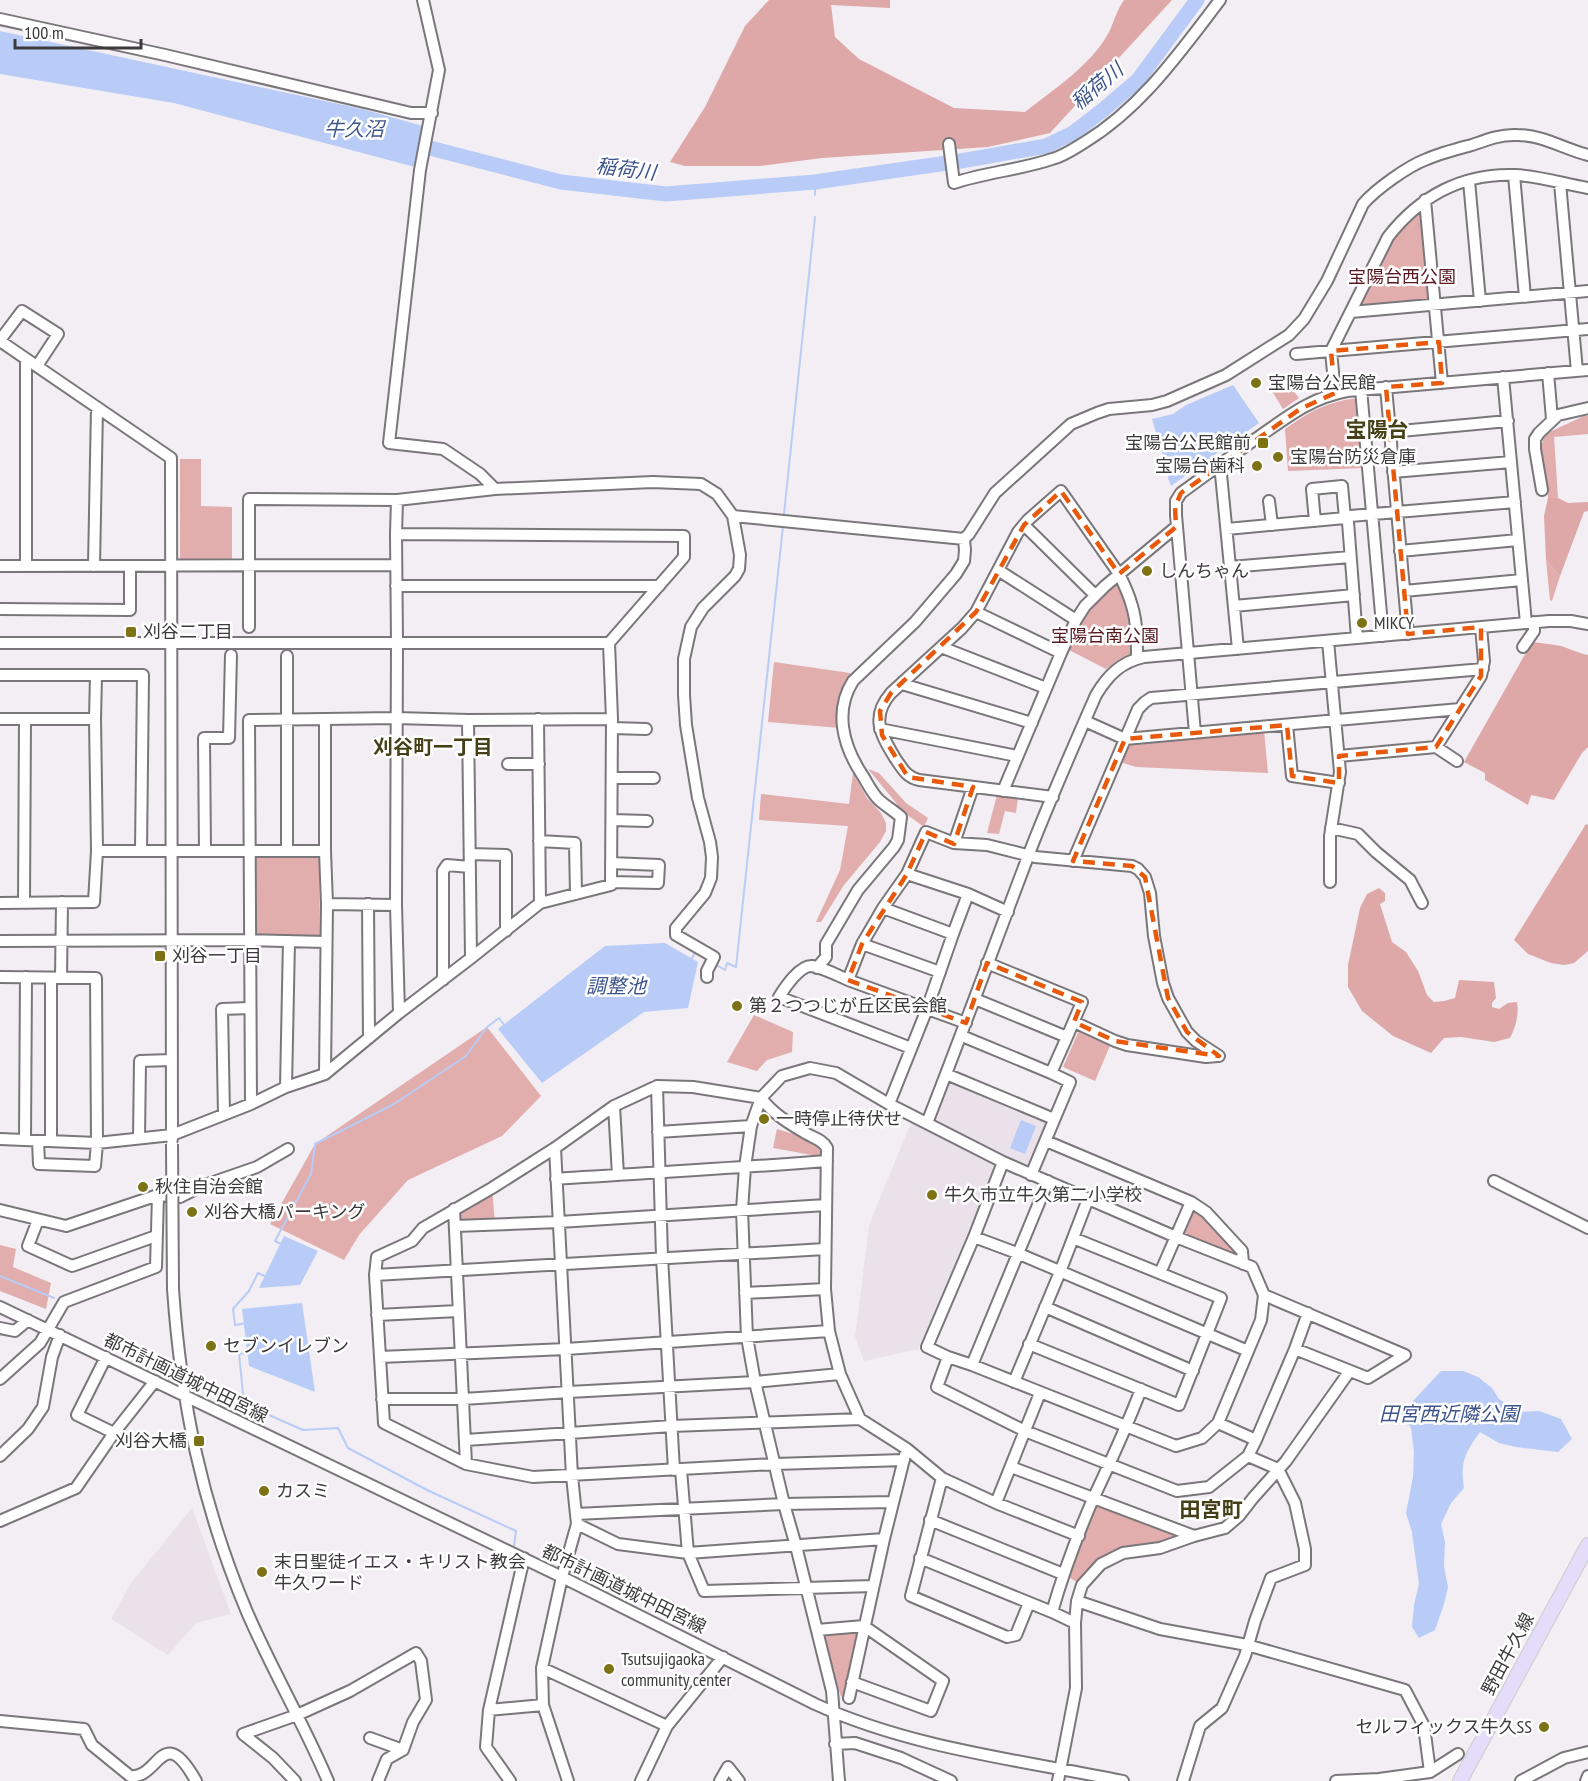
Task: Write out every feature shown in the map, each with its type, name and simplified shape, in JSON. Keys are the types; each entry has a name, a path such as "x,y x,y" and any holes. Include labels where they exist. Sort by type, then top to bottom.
{"main road":[{"name":"野田牛久線","path":"1460,1781 1588,1545"}],"street":[{"path":"423,0 440,70 420,170 389,443 443,449 480,474 495,489"},
{"path":"949,144 954,179 1030,166 1055,159 1100,133 1138,101 1178,56 1220,0"},
{"path":"0,20 143,50 431,118"},
{"path":"964,539 995,493 1071,424 1109,409 1152,405 1167,400 1226,375 1289,335 1304,319 1327,281 1363,204 1370,196 1412,166 1502,135 1532,136 1588,155"},
{"path":"1514,175 1525,297"},
{"path":"1335,393 1331,351 1388,237 1400,222 1425,200 1443,190 1485,177 1514,175 1588,188"},
{"path":"1468,181 1480,301"},
{"path":"1195,733 1176,527 1175,507 1178,497 1220,464 1307,404 1323,396 1361,389 1583,370 1573,330 1560,183"},
{"path":"1425,200 1442,383"},
{"path":"1351,312 1588,291"},
{"path":"37,366 58,334 22,311 0,340 26,358 37,366 97,408 171,458 173,1289 184,1395 194,1450 212,1517 234,1580 251,1621 328,1781"},
{"path":"1296,354 1588,329"},
{"path":"26,358 26,567"},
{"path":"1548,373 1552,419"},
{"path":"1503,377 1522,580 1530,623 1534,631 1523,647"},
{"path":"1386,387 1408,634"},
{"path":"1361,389 1383,636"},
{"path":"94,566 97,408"},
{"path":"1542,490 1535,439 1558,415 1588,408"},
{"path":"1389,432 1508,421"},
{"path":"1393,472 1511,462"},
{"path":"1220,464 1238,649"},
{"path":"249,627 249,499 397,500 495,489 653,482 701,484 717,494 733,516 740,555 738,568 735,576 703,608 692,627 684,659 686,725 698,798 710,842 711,878 705,893 676,928 676,935 714,957 707,971 707,977"},
{"path":"1315,521 1312,489 1342,486 1357,638"},
{"path":"1053,797 908,777 884,740 880,729 881,707 886,699 963,628 976,612 1013,539 1024,525 1061,491 1119,574 1132,605 1135,619 1137,659"},
{"path":"397,500 396,904 399,1013"},
{"path":"1269,501 1272,525"},
{"path":"1227,529 1515,502"},
{"path":"733,516 964,539"},
{"path":"1024,525 1095,594"},
{"path":"1003,790 1076,620 1095,594 1176,527"},
{"path":"0,1139 96,1143 140,1138 172,1139 224,1114 325,1074 540,903 611,885 612,724 609,643 684,557 684,536 396,534"},
{"path":"817,968 826,957 826,944 830,936 858,890 894,847 901,830 901,817 871,790 851,758 843,728 842,714 846,692 853,681 926,610 956,574 964,561 964,539"},
{"path":"1400,551 1518,540"},
{"path":"1230,567 1350,557"},
{"path":"0,566 396,566"},
{"path":"0,609 130,610 130,566"},
{"path":"998,570 1076,620"},
{"path":"1404,591 1522,580"},
{"path":"396,586 659,586"},
{"path":"1234,606 1354,596"},
{"path":"976,612 1061,653"},
{"path":"927,1124 962,1036 987,963 1053,797 1096,694 1117,668 1137,659 1187,653 1560,620 1588,624"},
{"path":"1436,747 1477,684 1483,669 1481,627"},
{"path":"1328,641 1339,756 1339,783 1331,828 1330,882"},
{"path":"0,643 609,643"},
{"path":"941,647 1046,688"},
{"path":"205,851 204,738 229,738 231,655"},
{"path":"286,851 287,656"},
{"path":"1072,861 1138,708 1151,698 1483,669"},
{"path":"0,675 143,675 141,851"},
{"path":"0,903 94,902 97,851 96,675"},
{"path":"902,684 1032,723"},
{"path":"1085,721 1125,739 1460,709"},
{"path":"0,719 95,719"},
{"path":"24,903 25,719"},
{"path":"325,719 327,904 325,1074"},
{"path":"538,719 540,903"},
{"path":"251,1104 249,720 538,719 612,724 646,729"},
{"path":"468,720 471,958"},
{"path":"1287,725 1292,776 1339,783"},
{"path":"880,729 1017,756"},
{"path":"1339,756 1436,747 1457,761"},
{"path":"508,764 539,764"},
{"path":"612,778 654,778"},
{"path":"954,843 973,787"},
{"path":"612,820 647,820"},
{"path":"1331,828 1358,834 1410,880 1422,903"},
{"path":"848,980 862,944 883,908 907,874 926,832 954,843 987,845 1029,855 1072,861 1132,866 1145,877 1150,893 1154,936 1168,998 1186,1032 1219,1056 1206,1057 1127,1045 1074,1022"},
{"path":"539,841 575,843 576,894"},
{"path":"97,851 325,851"},
{"path":"470,854 506,855 506,931"},
{"path":"611,863 659,865 658,884 611,882"},
{"path":"443,980 443,871 447,866 470,867"},
{"path":"907,874 969,894 1008,912"},
{"path":"889,1104 969,894"},
{"path":"51,1141 56,978 61,941 62,902"},
{"path":"327,904 396,904"},
{"path":"369,904 369,1038"},
{"path":"883,908 953,934"},
{"path":"0,941 326,942"},
{"path":"286,1088 289,941"},
{"path":"862,944 940,972"},
{"path":"987,963 1082,1002 1051,1073"},
{"path":"911,1048 779,997 803,968 811,966 966,1023"},
{"path":"0,977 96,978 95,1166 39,1164 38,1140"},
{"path":"25,1140 26,977"},
{"path":"975,999 1066,1037"},
{"path":"224,1114 222,1009 250,1008"},
{"path":"962,1036 1070,1082 1031,1175"},
{"path":"140,1138 140,1061 172,1060"},
{"path":"839,1781 832,1691 784,1504 755,1382 747,1337 742,1210 751,1126 761,1098 782,1076 810,1068 836,1073 889,1104 1003,1162 1176,1237 1252,1267 1264,1295 1261,1320 1218,1423 1202,1438 1176,1446 927,1347 1003,1162"},
{"path":"946,1074 1054,1119"},
{"path":"657,1086 662,1257 672,1426 685,1510 688,1553 704,1591 873,1586"},
{"path":"906,1455 533,1477 466,1464 384,1423 375,1275 377,1257 412,1240 423,1228 555,1148 614,1106 657,1086 693,1087 761,1098 769,1109 824,1143 827,1148 825,1289 829,1331 840,1374 860,1419 906,1455 942,1478 996,1503 1079,1536"},
{"path":"614,1106 618,1174"},
{"path":"658,1132 751,1126"},
{"path":"1046,1141 1191,1202 1206,1212 1242,1251 1244,1264"},
{"path":"555,1148 572,1476 577,1519 542,1668 543,1705 568,1781"},
{"path":"0,1210 66,1226 158,1195 180,1197 202,1186 257,1167 288,1149"},
{"path":"556,1179 827,1161"},
{"path":"972,1365 1048,1181"},
{"path":"1494,1181 1588,1228"},
{"path":"0,1379 40,1343 64,1302 156,1267 158,1195"},
{"path":"1014,1382 1088,1199"},
{"path":"1160,1273 1191,1202"},
{"path":"455,1226 559,1222 826,1205"},
{"path":"454,1209 466,1464"},
{"path":"38,1220 28,1246 72,1266 156,1236"},
{"path":"974,1237 1248,1351"},
{"path":"1029,1344 1179,1405 1221,1298 1073,1238"},
{"path":"375,1275 825,1249"},
{"path":"745,1293 825,1289"},
{"path":"1264,1295 1404,1355 1368,1378 1295,1349"},
{"name":"都市計画道城中田宮線","path":"0,1307 524,1558 833,1712 878,1729 914,1739 1123,1781"},
{"path":"1045,1307 1193,1371"},
{"path":"377,1315 458,1311"},
{"path":"948,1357 937,1387 1025,1431 1177,1491 1209,1487 1248,1456 1295,1349 1308,1313"},
{"path":"0,1328 15,1332 28,1320"},
{"path":"380,1357 566,1349 829,1331"},
{"path":"0,1456 28,1429 43,1407 52,1357 60,1335"},
{"path":"106,1358 77,1415 114,1433"},
{"path":"1058,1781 1076,1689 1075,1623 1077,1601 1082,1585 1101,1564 1123,1553 1160,1548 1225,1528 1239,1516 1286,1461 1349,1372"},
{"path":"382,1399 464,1399 755,1382 840,1374"},
{"path":"0,1521 76,1488 114,1433 155,1381"},
{"path":"1052,1612 1063,1574 1141,1389"},
{"path":"996,1503 1040,1393"},
{"path":"466,1440 672,1426 860,1419"},
{"path":"1218,1423 1256,1440"},
{"path":"849,1698 884,1539 906,1455"},
{"path":"1184,1781 1200,1726 1222,1708 1245,1656 1271,1578 1305,1565 1305,1549 1295,1503 1278,1469 1248,1456"},
{"path":"1011,1467 1194,1536"},
{"path":"942,1478 910,1596 1007,1637 1016,1635 1029,1603"},
{"path":"577,1519 784,1504 893,1502"},
{"path":"577,1519 618,1544 688,1553 884,1539"},
{"path":"930,1520 1063,1574"},
{"path":"510,1781 486,1747 489,1710 524,1558"},
{"path":"920,1558 1075,1623"},
{"path":"1077,1601 1160,1629 1247,1645 1405,1690 1424,1726 1430,1772"},
{"path":"817,1630 864,1626 943,1681 931,1711 852,1682"},
{"path":"295,1781 273,1758 243,1734 297,1715 350,1691 416,1653 421,1660 426,1700 413,1722 403,1750 387,1759 378,1781"},
{"path":"640,1781 667,1726 723,1657"},
{"path":"542,1668 667,1726"},
{"path":"489,1710 543,1705"},
{"path":"0,1721 84,1729 92,1745 130,1776 136,1777 144,1774 166,1753 172,1754 179,1757 190,1769 196,1781"},
{"path":"370,1738 403,1750"},
{"path":"835,1744 855,1743 901,1758 951,1781"},
{"path":"1521,1781 1564,1758 1588,1752"},
{"path":"1336,1781 1379,1780 1430,1772 1458,1754"},
{"path":"720,1781 728,1767 739,1781"},
{"path":"1586,1781 1588,1776"}],"highlighted area":[{"path":"1439,342 1442,383 1386,387 1408,634 1481,627 1481,676 1436,747 1339,756 1339,783 1292,776 1287,725 1125,739 1073,861 1132,866 1145,877 1168,998 1187,1032 1219,1056 1115,1041 1074,1022 1082,1002 987,963 966,1023 848,980 862,944 907,874 926,832 954,844 973,787 908,777 882,735 880,711 891,693 976,612 1024,525 1061,491 1119,574 1176,527 1175,507 1181,493 1300,409 1335,393 1331,351"}],"shaded area":[{"path":"769,0 890,0 890,8 831,5 835,37 859,59 954,108 1025,112 1070,77 1091,57 1108,34 1124,0 1172,0 1050,133 988,147 822,158 760,166 685,166 670,162 705,107 745,26"},
{"path":"1548,498 1558,498 1568,503 1588,502 1588,511 1584,512 1560,576 1546,560 1544,516"},
{"path":"1532,642 1561,646 1588,655 1588,747 1582,753 1554,800 1531,795 1528,805 1485,780 1485,773 1464,762"},
{"path":"1586,824 1588,825 1588,951 1574,963 1564,965 1551,963 1528,954 1514,940"},
{"path":"1379,888 1385,893 1385,901 1380,904 1392,942 1406,952 1418,971 1427,995 1434,1002 1444,1001 1455,998 1459,980 1494,982 1496,998 1492,1007 1499,1009 1508,1003 1517,1002 1517,1020 1510,1038 1494,1042 1461,1037 1444,1038 1431,1053 1393,1036 1362,1011 1348,987 1348,965 1360,908 1367,894"},
{"name":"牛久市立牛久第二小学校","path":"949,1080 1047,1121 1030,1165 1001,1154 918,1349 864,1361 855,1337 869,1225 911,1123 930,1131"},
{"path":"192,1508 231,1614 196,1623 168,1655 111,1619 131,1583"}],"green space":[{"name":"宝陽台西公園","path":"1419,209 1423,211 1431,298 1428,302 1361,307 1359,304 1392,239"},
{"path":"1284,379 1299,398 1283,409 1270,388"},
{"path":"1358,398 1364,468 1288,471 1285,429 1319,408"},
{"path":"1588,416 1588,434 1554,437 1558,498 1548,498 1541,447 1545,434"},
{"path":"180,459 201,459 201,506 232,507 232,559 180,559"},
{"path":"1546,560 1560,576 1552,601 1550,600"},
{"name":"宝陽台南公園","path":"1114,583 1119,584 1125,601 1133,651 1131,655 1118,660 1106,669 1067,649 1082,619"},
{"path":"774,662 850,673 852,676 840,728 768,722"},
{"path":"1264,731 1268,773 1136,767 1120,762 1128,743"},
{"path":"868,769 879,773 906,803 928,818 924,827 895,806 897,804"},
{"path":"853,773 867,798 881,813 886,823 886,831 880,842 844,885 821,922 816,922 840,870 848,826 759,820 761,794 849,804"},
{"path":"997,795 1018,797 1016,813 1005,811 999,834 987,833"},
{"path":"319,854 320,936 253,936 253,855"},
{"path":"754,1015 793,1032 792,1052 767,1060 757,1071 727,1062"},
{"path":"1081,1026 1112,1041 1095,1081 1063,1067"},
{"path":"487,1027 541,1096 502,1136 408,1180 359,1235 344,1260 270,1224 315,1144"},
{"path":"777,1129 807,1138 823,1147 823,1157 773,1148"},
{"path":"492,1188 495,1224 455,1226 454,1209"},
{"path":"1190,1209 1199,1211 1234,1249 1234,1252 1227,1253 1185,1235 1181,1230"},
{"path":"0,1245 16,1249 13,1267 51,1283 46,1309 0,1291"},
{"path":"1093,1499 1194,1536 1123,1553 1082,1585 1063,1574"},
{"path":"860,1630 846,1692 841,1697 822,1632"}],"water":[{"name":"牛久沼","path":"0,31 362,109 423,126 415,167 174,103 0,74"},
{"path":"1233,385 1259,423 1171,486 1168,478 1172,463 1165,463 1152,419 1173,414 1186,405"},
{"name":"調整池","path":"665,943 698,962 688,1008 644,1012 542,1083 498,1029 605,946"},
{"path":"1021,1120 1036,1126 1025,1154 1010,1148"},
{"path":"284,1236 318,1251 300,1285 259,1288"},
{"path":"302,1303 315,1392 249,1366 242,1309"},
{"name":"田宮西近隣公園","path":"1441,1371 1463,1371 1478,1377 1492,1388 1499,1399 1518,1412 1539,1411 1561,1419 1572,1439 1558,1452 1499,1443 1480,1432 1463,1464 1464,1488 1451,1503 1441,1524 1445,1542 1444,1566 1448,1587 1444,1604 1435,1630 1419,1638 1412,1627 1419,1584 1412,1532 1406,1513 1413,1477 1414,1452 1411,1428 1399,1412 1412,1402"}],"waterway":[{"name":"稲荷川","path":"399,140 561,182 666,194 815,182 961,161 1046,146 1073,133 1138,80 1197,0"},
{"path":"815,182 815,195"},
{"path":"784,514 815,217"},
{"path":"715,964 725,970 727,963 736,967 783,526"},
{"path":"691,961 695,952 708,960"},
{"path":"283,1245 275,1241 311,1174 315,1144 394,1104 466,1056 487,1027 499,1018 505,1026"},
{"path":"235,1203 245,1214 259,1217 277,1215 295,1202"},
{"path":"247,1323 235,1325 233,1309 249,1291 258,1273 267,1277"},
{"path":"0,1276 54,1298"},
{"path":"248,1353 239,1354 244,1404 303,1430 338,1428 348,1448 427,1490 516,1531 514,1546"}],"place":[{"name":"宝陽台公民館","path":"1256,383"},
{"name":"宝陽台公民館前","path":"1263,443"},
{"name":"宝陽台防災倉庫","path":"1278,457"},
{"name":"宝陽台歯科","path":"1257,466"},
{"name":"しんちゃん","path":"1147,571"},
{"name":"MIKCY","path":"1362,623"},
{"name":"刈谷二丁目","path":"131,632"},
{"name":"刈谷一丁目","path":"160,956"},
{"name":"第２つつじが丘区民会館","path":"737,1006"},
{"name":"一時停止待伏せ","path":"764,1119"},
{"name":"秋住自治会館","path":"143,1187"},
{"name":"牛久市立牛久第二小学校","path":"932,1195"},
{"name":"刈谷大橋パーキング","path":"192,1212"},
{"name":"セブンイレブン","path":"211,1346"},
{"name":"刈谷大橋","path":"199,1441"},
{"name":"カスミ","path":"264,1491"},
{"name":"末日聖徒イエス・キリスト教会 牛久ワード","path":"262,1572"},
{"name":"Tsutsujigaoka community center","path":"609,1669"},
{"name":"セルフィックス牛久SS","path":"1544,1727"}],"district":[{"name":"宝陽台","path":"1377,430"},
{"name":"刈谷町一丁目","path":"433,747"},
{"name":"田宮町","path":"1211,1510"}]}
